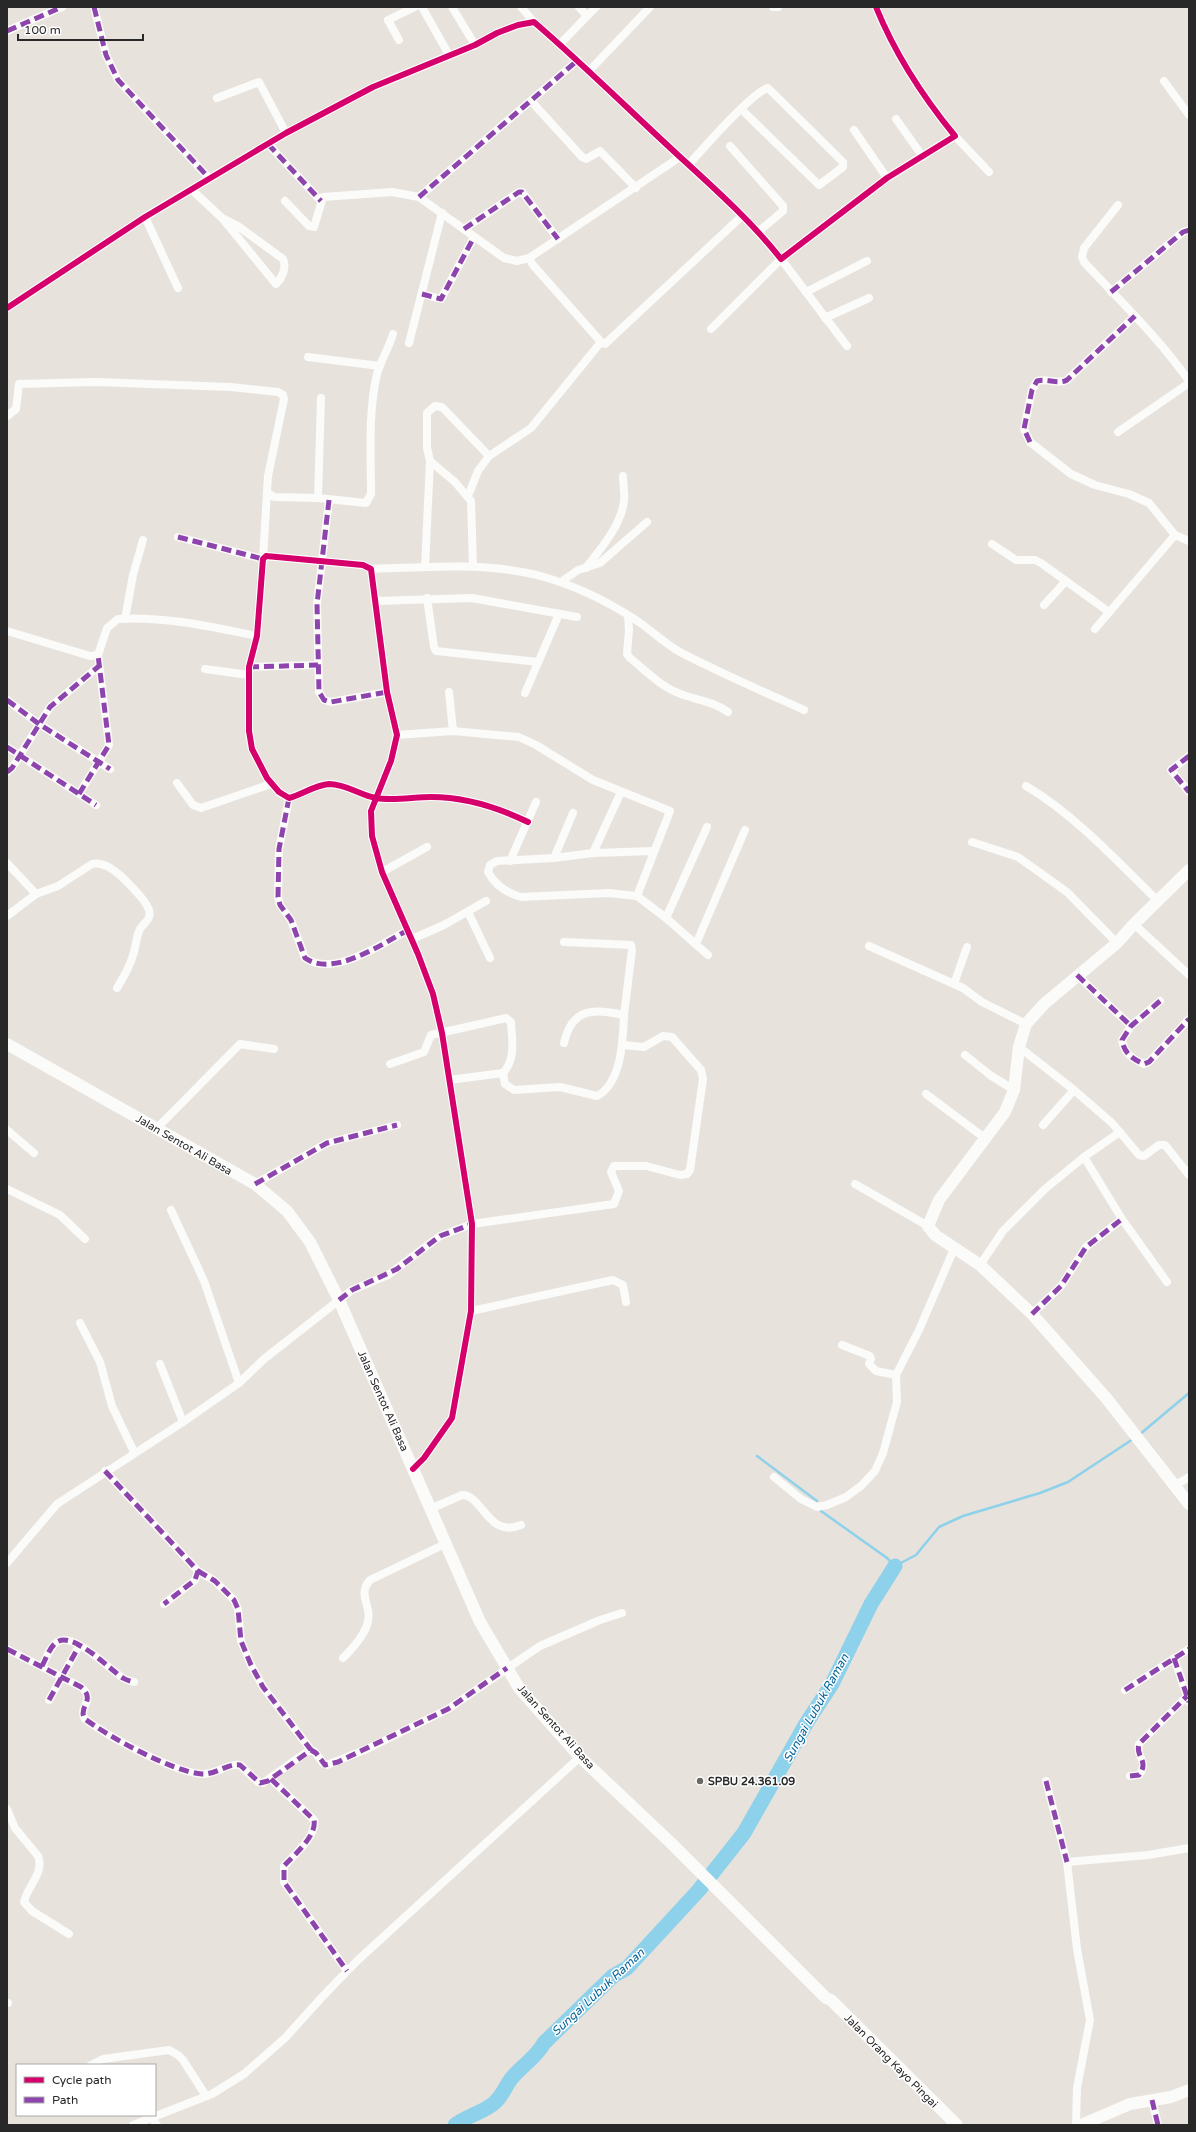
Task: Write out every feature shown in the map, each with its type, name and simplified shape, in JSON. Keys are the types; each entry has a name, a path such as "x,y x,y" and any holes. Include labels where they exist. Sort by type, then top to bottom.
{"main road":[{"path":"1189,870 1134,924 1117,943 1044,1004 1026,1024 1019,1048 1014,1090 1005,1112 939,1200 928,1226 935,1235 980,1265 1032,1314 1107,1399 1189,1504"},
{"name":"Jalan Sentot Ali Basa","path":"7,1044 255,1184 287,1211 310,1242 339,1300 480,1622 519,1688 580,1758 714,1886"},
{"name":"Jalan Orang Kayo Pingai","path":"714,1886 826,1998 832,2000 957,2125"},
{"name":"Jalan Orang Kayo Pingai","path":"826,1998 827,2004 949,2125"},
{"path":"1081,2125 1130,2104 1171,2097 1189,2090"}],"street":[{"path":"7,31 62,7"},
{"path":"94,7 106,55 118,80 209,178"},
{"path":"399,40 388,20 415,7"},
{"path":"422,7 450,55"},
{"path":"452,7 475,45"},
{"path":"522,7 534,22 590,70 758,232 781,259 847,346"},
{"path":"580,7 587,16"},
{"path":"560,44 596,7"},
{"path":"590,70 650,7"},
{"path":"773,7 778,7"},
{"path":"876,7 887,34 931,107 955,136 989,172"},
{"path":"7,308 145,218 209,178 286,133 373,87 475,45 504,30 534,22"},
{"path":"419,197 578,60"},
{"path":"1164,81 1189,115"},
{"path":"217,98 260,82 286,133"},
{"path":"689,164 741,109 761,90 768,88 843,162 843,167 819,185 741,109"},
{"path":"531,101 582,157 586,159 600,151 636,188"},
{"path":"896,119 923,157"},
{"path":"854,130 887,178"},
{"path":"711,329 781,259 887,178 955,136"},
{"path":"268,144 321,201"},
{"path":"730,146 783,206 783,211 758,232"},
{"path":"285,201 309,226 314,228 321,201 324,197 392,192 419,197 510,261 529,258 636,188 680,157"},
{"path":"192,190 222,218 276,284 283,273 285,264 283,259 238,226 222,218"},
{"path":"464,229 519,192 522,192 558,239"},
{"path":"1118,205 1082,252 1084,262 1135,316 1178,366 1189,382 1118,432"},
{"path":"409,344 442,213"},
{"path":"529,258 533,265 601,342 607,343 742,216"},
{"path":"145,218 178,288"},
{"path":"1112,292 1183,232 1189,230"},
{"path":"422,294 441,299 474,236"},
{"path":"806,292 867,261"},
{"path":"825,318 869,298"},
{"path":"1135,316 1067,380 1062,382 1043,379 1037,381 1032,390 1024,429 1030,442 1071,474 1095,485 1129,494 1149,503 1175,534 1189,541"},
{"path":"267,492 274,497 318,498 366,503 368,501 371,494 372,404 380,366 393,334"},
{"path":"468,496 478,472 489,456 531,428 601,342"},
{"path":"308,357 380,366"},
{"path":"7,416 16,409 19,384 96,382 231,387 278,392 283,395 284,399 268,476 257,636 249,671 248,708 252,749 271,784 284,797 289,798 301,795 314,788 331,784 376,798 433,797 467,799 492,806 528,822"},
{"path":"318,498 321,398"},
{"path":"425,567 430,462 427,448 426,413 436,406 442,407 489,456"},
{"path":"430,462 468,496 471,501 473,566"},
{"path":"586,568 606,542 617,521 624,501 623,476"},
{"path":"328,500 323,563 317,604 319,692 324,700 331,702 387,692"},
{"path":"560,582 578,570 600,563 647,522"},
{"path":"1095,629 1175,534"},
{"path":"178,537 263,559 266,556 323,563 363,565 371,569 473,566 503,568 560,582 595,598 628,616 679,651 736,680 804,710"},
{"path":"125,619 127,602 143,540"},
{"path":"992,544 1016,560 1035,560 1041,563 1108,612"},
{"path":"371,569 387,692 397,735 391,761 371,811 372,836 382,872 412,939 433,994 442,1033 472,1224 471,1311 452,1418 424,1458 413,1469"},
{"path":"1044,605 1066,581"},
{"path":"374,601 427,598 472,598 577,617"},
{"path":"427,598 434,647 436,651 538,662"},
{"path":"525,693 559,614"},
{"path":"628,616 630,630 627,654 630,658 664,687 688,698 717,704 728,712"},
{"path":"79,794 109,745 98,655 107,628 118,620 125,619 214,627 257,636"},
{"path":"7,630 90,656 98,655"},
{"path":"205,669 249,671 318,665"},
{"path":"7,772 39,724 56,702 68,694 99,666"},
{"path":"449,692 453,731"},
{"path":"7,700 39,724 110,769"},
{"path":"397,735 453,731 519,737 536,745 593,780 670,811 637,896"},
{"path":"7,747 96,805"},
{"path":"1189,756 1171,770 1189,792"},
{"path":"177,783 193,805 201,808 271,784"},
{"path":"1026,786 1048,799 1158,901"},
{"path":"593,853 621,792"},
{"path":"289,798 279,850 278,897 280,905 291,920 304,958 317,964 337,964 376,947 408,930"},
{"path":"510,861 536,802"},
{"path":"554,858 573,813"},
{"path":"666,918 707,827"},
{"path":"696,944 745,830"},
{"path":"972,842 1018,858 1067,892 1117,943"},
{"path":"382,872 427,847"},
{"path":"654,851 593,853 554,858 497,861 490,865 488,872 498,885 510,894 521,897 608,894 637,896 666,918 708,955"},
{"path":"7,916 36,894 58,886 98,862 120,876 136,891 149,909 150,915 149,920 139,930 132,959 117,988"},
{"path":"7,863 36,894"},
{"path":"412,939 468,912 486,901"},
{"path":"468,912 490,958"},
{"path":"1134,924 1189,975"},
{"path":"390,1064 424,1052 427,1049 431,1035 509,1019 511,1022 513,1051 510,1064 503,1074 505,1084 514,1090 560,1087 597,1096 607,1087 612,1079 620,1059 632,950 630,945 564,942"},
{"path":"869,946 963,988 982,1002 1026,1024"},
{"path":"954,984 967,947"},
{"path":"1077,975 1131,1026"},
{"path":"1160,1001 1131,1026 1122,1040 1123,1048 1132,1059 1144,1064 1149,1062 1189,1020"},
{"path":"564,1043 570,1025 575,1019 583,1014 601,1011 624,1015"},
{"path":"7,1563 57,1504 134,1452 183,1422 239,1383 264,1359 352,1290 396,1269 440,1236 472,1224 614,1204 619,1191 611,1172 614,1166 646,1166 680,1175 687,1174 690,1170 703,1088 701,1070 672,1037 663,1036 644,1047 622,1045"},
{"path":"156,1129 240,1044 274,1049"},
{"path":"1019,1048 1074,1090 1120,1132 1139,1155 1144,1156 1159,1145 1168,1147 1189,1175"},
{"path":"965,1055 990,1075 1014,1090"},
{"path":"449,1080 503,1074"},
{"path":"1042,1125 1074,1090"},
{"path":"926,1094 986,1139"},
{"path":"255,1184 327,1142 397,1125"},
{"path":"7,1130 34,1153"},
{"path":"980,1265 1003,1231 1045,1189 1084,1157 1120,1132"},
{"path":"1084,1157 1122,1219 1167,1282"},
{"path":"855,1184 928,1226"},
{"path":"7,1189 60,1215 85,1239"},
{"path":"171,1210 204,1281 239,1383"},
{"path":"1032,1314 1061,1286 1086,1247 1122,1219"},
{"path":"774,1477 809,1505 817,1507 827,1506 846,1497 861,1486 875,1471 883,1453 897,1402 896,1375 919,1330 954,1249"},
{"path":"471,1311 613,1280 623,1285 626,1302"},
{"path":"80,1323 100,1362 112,1406 134,1452"},
{"path":"842,1345 870,1356 872,1359 869,1364 876,1371 896,1375"},
{"path":"160,1364 183,1422"},
{"path":"105,1471 198,1571 215,1581 234,1600 238,1609 241,1641 251,1665 263,1687 311,1750 316,1753 325,1765 338,1762 448,1709 540,1646 600,1620 622,1613"},
{"path":"1174,1486 1189,1477"},
{"path":"430,1509 462,1495 467,1495 474,1499 483,1512 498,1524 509,1528 521,1525"},
{"path":"342,1658 355,1644 368,1624 369,1614 364,1587 370,1580 445,1544"},
{"path":"164,1604 196,1580 198,1571"},
{"path":"42,1666 58,1642 64,1641 79,1646 102,1660 121,1677 134,1682"},
{"path":"49,1700 79,1646"},
{"path":"7,1649 62,1676 86,1691 87,1702 83,1712 85,1719 141,1752 177,1767 201,1774 211,1773 237,1765 242,1766 260,1784 271,1779 311,1750"},
{"path":"1125,1690 1189,1649"},
{"path":"1130,1776 1139,1775 1143,1767 1143,1759 1138,1753 1139,1744 1188,1699 1174,1658"},
{"path":"133,2125 154,2122 206,2096 244,2074 285,2038 322,1996 347,1971 580,1758"},
{"path":"271,1779 314,1820 315,1824 312,1833 284,1866 284,1882 347,1971"},
{"path":"1046,1781 1067,1862 1077,1949 1090,2020 1077,2088 1076,2125"},
{"path":"7,1809 15,1828 38,1856 40,1861 38,1872 24,1902 32,1911 69,1934"},
{"path":"1067,1862 1148,1855 1189,1848"},
{"path":"93,2064 103,2059 169,2050 183,2060 206,2096"},
{"path":"1152,2100 1158,2125"}],"waterway":[{"name":"Sungai Lubuk Raman","path":"1139,1435 1189,1393"},
{"name":"Sungai Lubuk Raman","path":"821,1511 887,1558 895,1566 916,1555 939,1527 963,1516 1040,1493 1068,1482 1133,1439"},
{"path":"757,1456 817,1501"},
{"name":"Sungai Lubuk Raman","path":"455,2125 489,2107 496,2101 511,2079 537,2053 544,2043 613,1976 627,1968 699,1890 744,1833 807,1722 832,1684 871,1604 895,1566"}],"marked path":[{"path":"7,31 62,7"},
{"path":"94,7 106,55 118,80 209,178"},
{"path":"419,197 578,60"},
{"path":"268,144 321,201"},
{"path":"464,229 519,192 522,192 558,239"},
{"path":"1111,292 1183,232 1189,230"},
{"path":"422,294 441,299 474,237"},
{"path":"1030,442 1024,429 1032,390 1037,381 1045,380 1060,382 1067,380 1135,316"},
{"path":"329,500 317,604 319,692 324,700 331,702 387,692"},
{"path":"178,537 263,559"},
{"path":"79,794 109,745 98,655"},
{"path":"249,667 318,665"},
{"path":"7,772 12,768 50,707 99,666"},
{"path":"7,700 39,724 110,769"},
{"path":"7,747 96,805"},
{"path":"1189,756 1171,770 1189,792"},
{"path":"289,798 279,849 278,897 280,905 291,920 305,958 316,963 329,964 343,962 357,957 408,930"},
{"path":"1077,975 1131,1026"},
{"path":"1160,1001 1131,1026 1122,1040 1123,1045 1129,1055 1136,1060 1144,1064 1149,1062 1189,1019"},
{"path":"255,1184 327,1143 397,1125"},
{"path":"1032,1314 1061,1286 1086,1247 1122,1219"},
{"path":"339,1300 352,1290 397,1269 440,1236 472,1224"},
{"path":"105,1471 198,1571 195,1580 164,1604"},
{"path":"198,1571 215,1581 234,1600 238,1609 241,1641 251,1665 263,1687 311,1750"},
{"path":"42,1666 52,1646 57,1642 64,1640 82,1646 117,1674 134,1682"},
{"path":"49,1700 79,1646"},
{"path":"7,1649 81,1687 87,1696 83,1711 85,1719 125,1744 175,1767 190,1772 207,1774 231,1766 240,1765 260,1783 268,1781 311,1750 316,1753 325,1765 338,1762 448,1709 507,1668"},
{"path":"1125,1690 1189,1649"},
{"path":"1174,1658 1189,1702"},
{"path":"1130,1776 1139,1775 1142,1770 1143,1762 1138,1748 1139,1744 1187,1696"},
{"path":"271,1779 314,1820 314,1826 308,1839 299,1851 284,1866 284,1882 347,1971"},
{"path":"1046,1781 1067,1862"},
{"path":"1152,2100 1158,2125"}],"cycle path":[{"path":"7,308 145,217 286,133 373,87 475,45 497,33 518,25 534,22 589,71 719,193 745,218 781,259 887,178 955,136 932,106 901,58 876,7"},
{"path":"413,1469 424,1458 452,1418 471,1311 472,1224 442,1033 433,994 418,954 382,872 372,836 371,811 391,761 397,735 387,692 371,569 363,565 266,556 263,559 257,636 249,667 249,731 252,749 267,778 279,792 289,798 319,786 335,784 370,797 376,798 383,799 444,797 493,807 528,822"}],"place":[{"name":"SPBU 24.361.09","path":"700,1781"}]}
